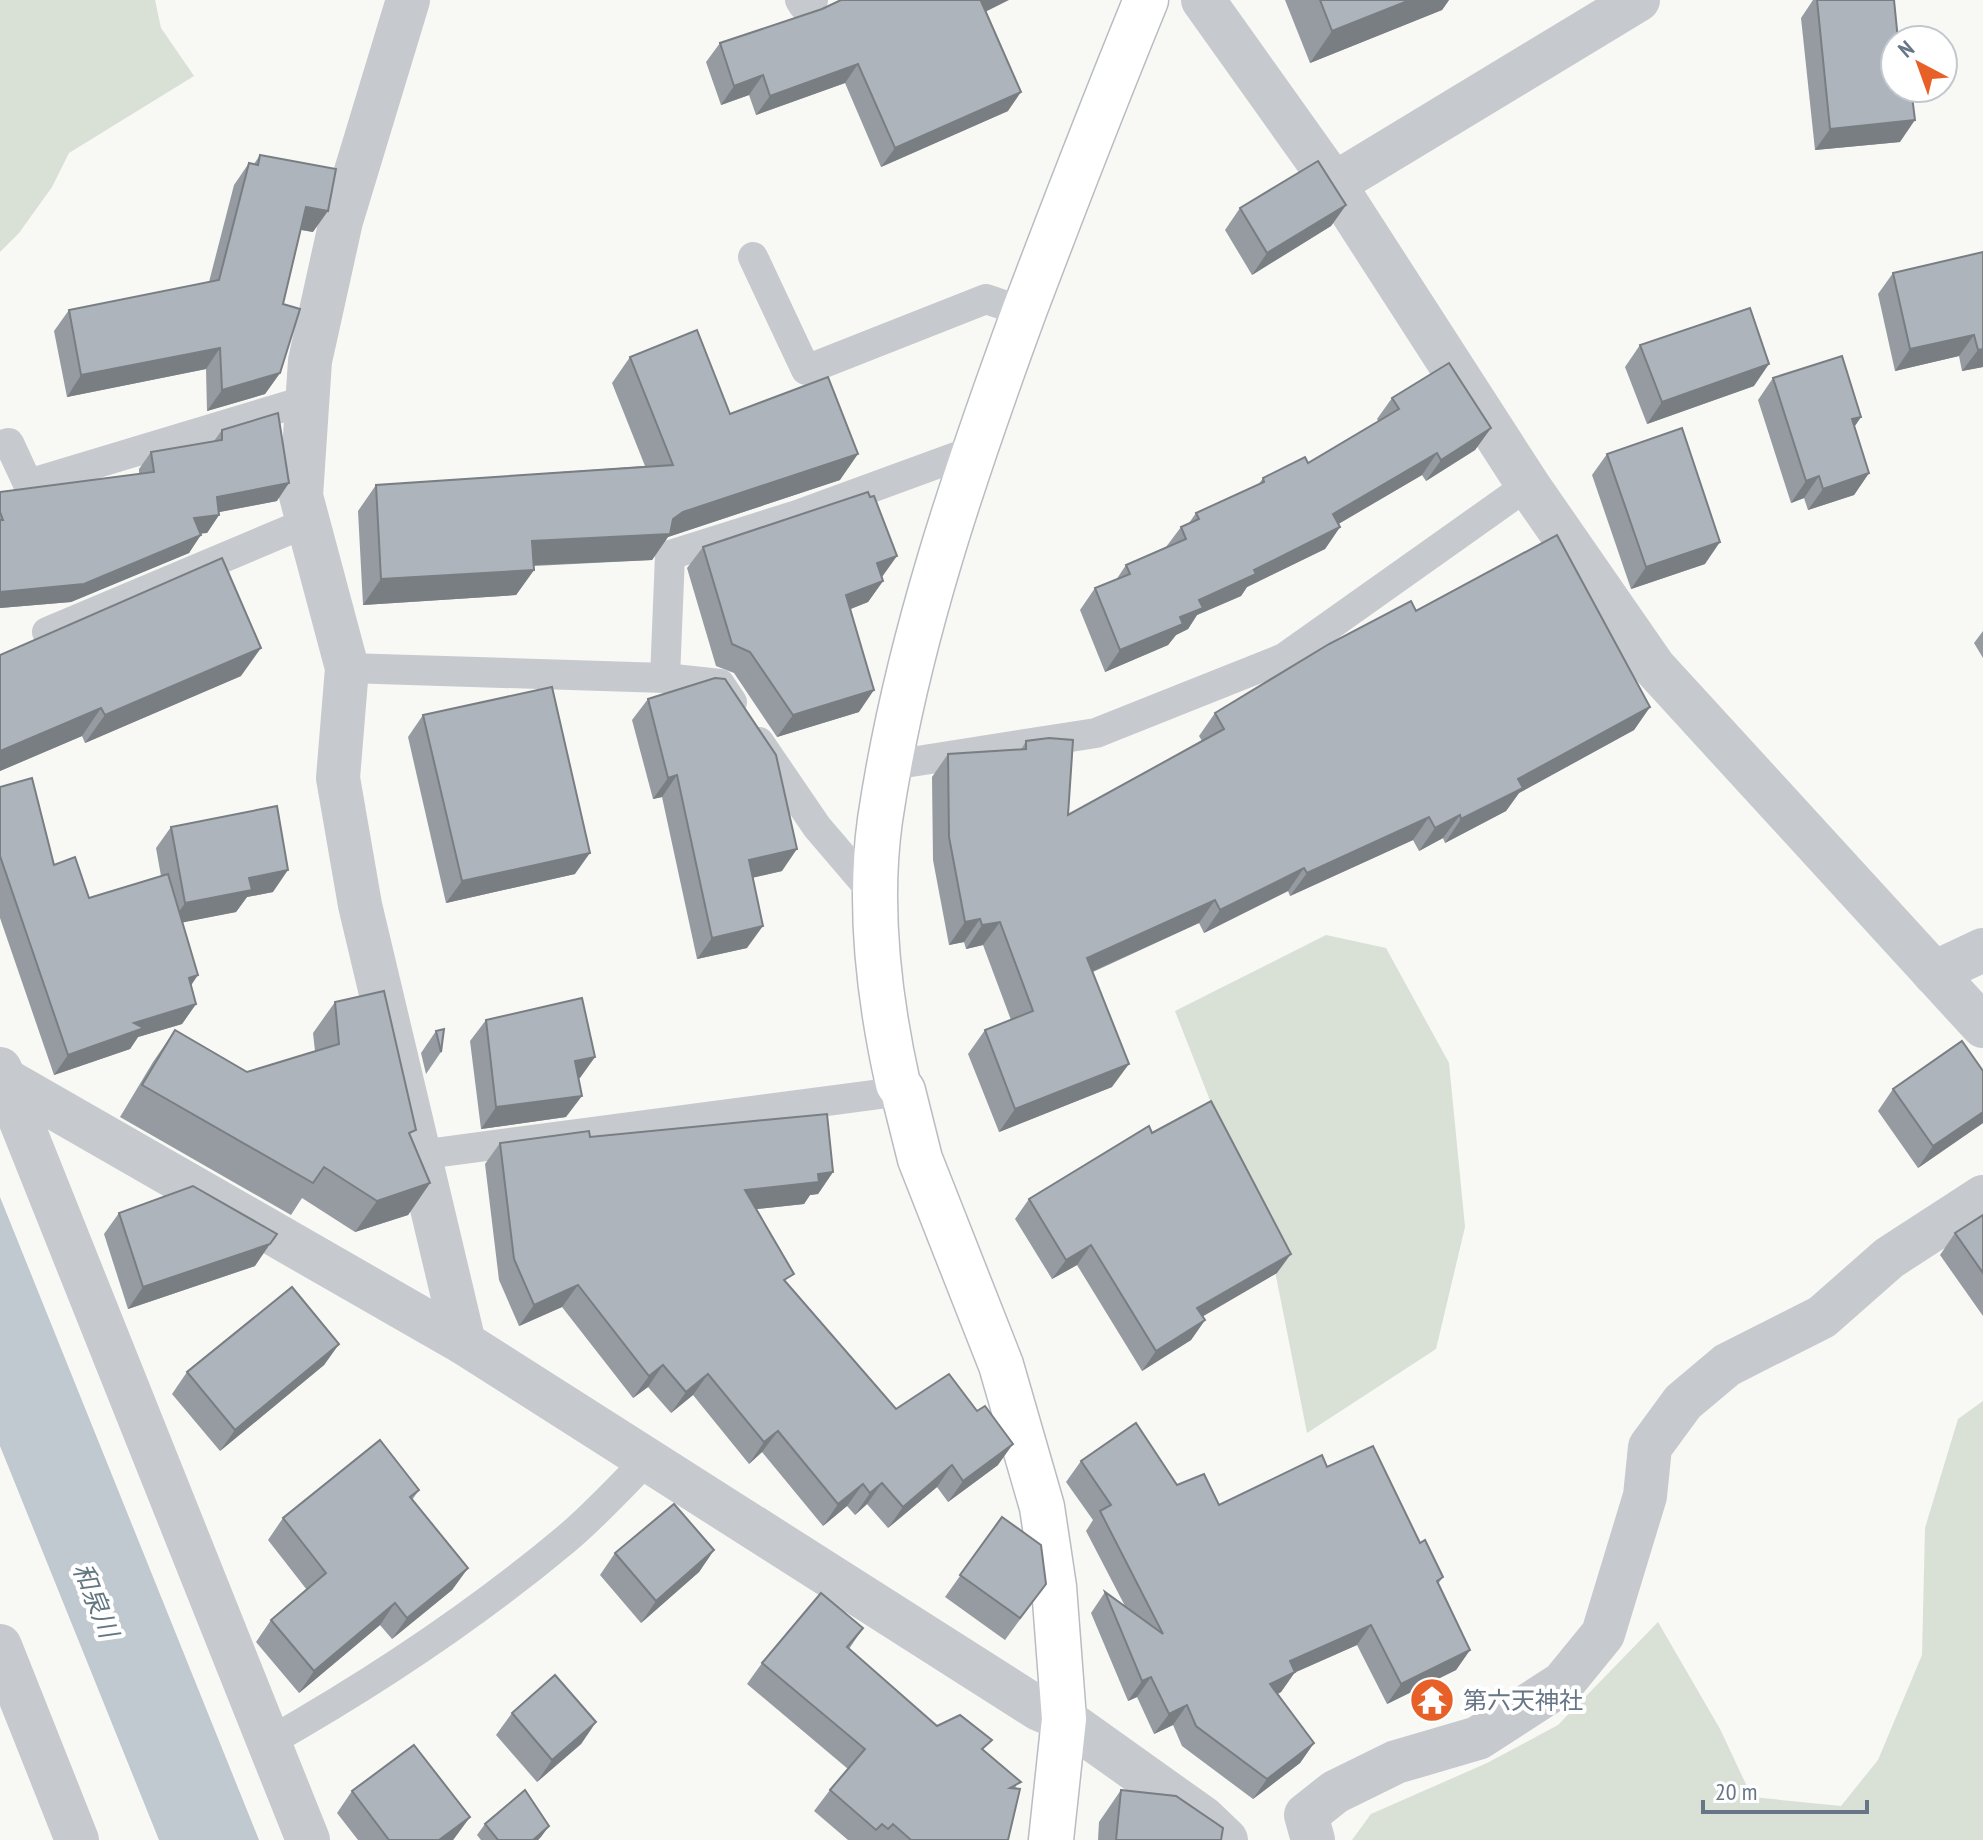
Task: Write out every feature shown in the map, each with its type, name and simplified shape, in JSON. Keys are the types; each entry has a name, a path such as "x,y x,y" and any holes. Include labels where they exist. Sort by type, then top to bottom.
{"street":[{"path":"408,0 341,221 310,361 301,496 347,668 338,778 360,905 464,1343"},
{"path":"1051,1840 1064,1719 1054,1587 1042,1507 1001,1365 920,1159 903,1091 898,1084 887,1034 876,896 880,821 892,765 935,575 972,451 1087,144 1146,0"},
{"path":"1203,0 1334,184 1528,485 1654,667 1983,1026"},
{"path":"1334,184 1638,0"},
{"path":"1934,973 1983,950"},
{"path":"2,1074 464,1343 1014,1693 1064,1719 1203,1818 1226,1840"},
{"path":"2,1074 308,1840"},
{"path":"1313,1840 1306,1815 1335,1792 1396,1762 1478,1738 1563,1683 1603,1634 1645,1496 1650,1447 1683,1402 1727,1365 1822,1317 1889,1258 1983,1197"},
{"path":"0,1646 77,1840"}],"lane":[{"path":"800,0 803,5 813,0"},
{"path":"753,257 806,370 986,299 1024,312"},
{"path":"0,445 9,443 28,484 307,400"},
{"path":"665,678 670,555 797,515 972,451"},
{"path":"892,765 1096,733 1284,658 1528,485"},
{"path":"47,632 308,522"},
{"path":"347,668 665,678 720,684 817,827 876,896"},
{"path":"419,1155 903,1091"},
{"path":"269,1742 370,1685 482,1603 567,1539 648,1459"}],"shaded area":[{"path":"0,0 155,0 161,28 194,76 69,153 52,187 19,233 0,252"},
{"path":"1326,935 1386,948 1449,1063 1465,1227 1436,1349 1307,1433 1273,1261 1175,1011"},
{"path":"1983,1401 1983,1840 1352,1840 1371,1814 1487,1763 1558,1725 1658,1622 1720,1729 1752,1797 1841,1806 1878,1760 1922,1655 1925,1528 1958,1419"}],"water":[{"name":"和泉川","path":"0,1197 259,1840 159,1840 0,1446"}],"building":[{"path":"841,0 984,0 981,1 1021,92 895,148 858,64 770,96 763,75 734,86 720,43"},
{"path":"1320,0 1410,0 1332,31"},
{"path":"1817,0 1894,0 1896,24 1879,24 1879,104 1913,104 1915,120 1830,129"},
{"path":"260,155 336,169 328,211 306,207 283,304 300,309 280,373 222,390 220,348 81,375 69,310 219,280 249,163 258,165"},
{"path":"1318,161 1346,205 1267,253 1240,208"},
{"path":"1983,252 1983,349 1978,350 1974,335 1910,349 1893,273"},
{"path":"1750,308 1769,364 1662,402 1640,345"},
{"path":"697,330 730,414 828,377 858,454 683,512 673,519 670,534 532,541 534,570 381,579 376,485 673,465 630,357"},
{"path":"1842,356 1861,417 1852,419 1869,473 1823,489 1819,476 1806,481 1773,378"},
{"path":"1449,363 1491,428 1441,460 1437,453 1333,514 1340,527 1254,570 1256,574 1199,600 1203,608 1180,617 1183,624 1120,650 1095,588 1130,574 1126,565 1186,539 1181,527 1199,519 1196,513 1264,482 1263,478 1305,457 1308,463 1399,409 1392,398"},
{"path":"278,413 289,483 217,497 219,515 194,518 201,535 84,584 0,592 0,520 3,520 0,492 154,472 151,452 222,440 222,430"},
{"path":"1682,428 1720,542 1646,567 1607,454"},
{"path":"868,492 870,497 874,496 897,556 877,563 883,581 846,595 874,690 793,715 750,652 732,644 703,547"},
{"path":"1557,535 1650,707 1518,779 1523,788 1461,819 1460,815 1435,828 1429,817 1307,873 1304,868 1220,910 1215,900 1087,958 1129,1064 1015,1109 985,1030 1033,1011 1000,922 982,925 980,919 965,922 949,837 948,754 1026,749 1026,741 1049,738 1073,740 1068,815 1224,729 1215,713 1329,644 1411,601 1416,611"},
{"path":"222,558 261,648 105,715 101,708 0,751 0,655"},
{"path":"715,678 725,679 776,755 797,849 749,860 763,926 712,938 677,775 668,778 648,699"},
{"path":"552,687 590,853 462,881 423,715"},
{"path":"32,778 54,865 75,857 89,898 168,874 198,975 189,978 196,1004 134,1023 144,1028 68,1055 0,856 0,787"},
{"path":"277,806 288,870 249,878 252,890 185,903 171,827"},
{"path":"384,991 416,1130 409,1133 430,1183 377,1201 324,1167 313,1183 142,1085 175,1030 247,1072 339,1044 335,1002"},
{"path":"582,998 595,1057 575,1061 582,1096 496,1107 486,1020"},
{"path":"444,1029 441,1052 436,1031"},
{"path":"1962,1041 1983,1071 1983,1112 1933,1146 1893,1089"},
{"path":"1211,1101 1291,1254 1197,1308 1205,1320 1156,1351 1091,1245 1066,1260 1029,1199 1149,1126 1152,1133"},
{"path":"827,1114 833,1172 818,1174 819,1182 745,1190 794,1274 784,1280 896,1409 949,1374 977,1411 985,1406 1013,1444 963,1481 952,1465 903,1507 882,1483 870,1493 863,1484 838,1504 778,1431 764,1442 708,1374 686,1392 663,1365 649,1376 578,1285 534,1305 514,1259 500,1143 589,1131 590,1137"},
{"path":"193,1186 277,1234 270,1244 143,1287 119,1213"},
{"path":"1983,1215 1983,1273 1955,1233"},
{"path":"292,1287 339,1344 235,1430 187,1372"},
{"path":"1136,1423 1177,1485 1204,1474 1219,1505 1322,1455 1327,1467 1373,1446 1420,1543 1425,1540 1443,1577 1437,1581 1470,1650 1401,1684 1371,1625 1290,1661 1295,1672 1270,1684 1314,1743 1267,1779 1196,1726 1187,1705 1169,1714 1151,1677 1142,1681 1105,1592 1163,1634 1100,1511 1111,1505 1081,1461"},
{"path":"380,1440 419,1490 410,1497 468,1568 407,1618 395,1603 314,1671 271,1620 326,1573 283,1518"},
{"path":"674,1504 714,1550 656,1601 615,1553"},
{"path":"1002,1517 1041,1545 1046,1584 1020,1618 960,1575"},
{"path":"821,1593 863,1628 847,1647 937,1726 960,1715 992,1740 982,1749 1021,1782 1010,1788 1020,1789 1008,1840 911,1840 893,1824 888,1829 882,1824 876,1830 830,1790 865,1749 762,1663"},
{"path":"555,1675 596,1722 552,1760 512,1713"},
{"path":"414,1745 470,1817 439,1840 389,1840 352,1791"},
{"path":"525,1790 549,1826 533,1840 498,1840 485,1824"},
{"path":"1121,1790 1176,1796 1223,1828 1221,1840 1116,1840"}],"place":[{"name":"第六天神社","path":"1432,1700"}]}
